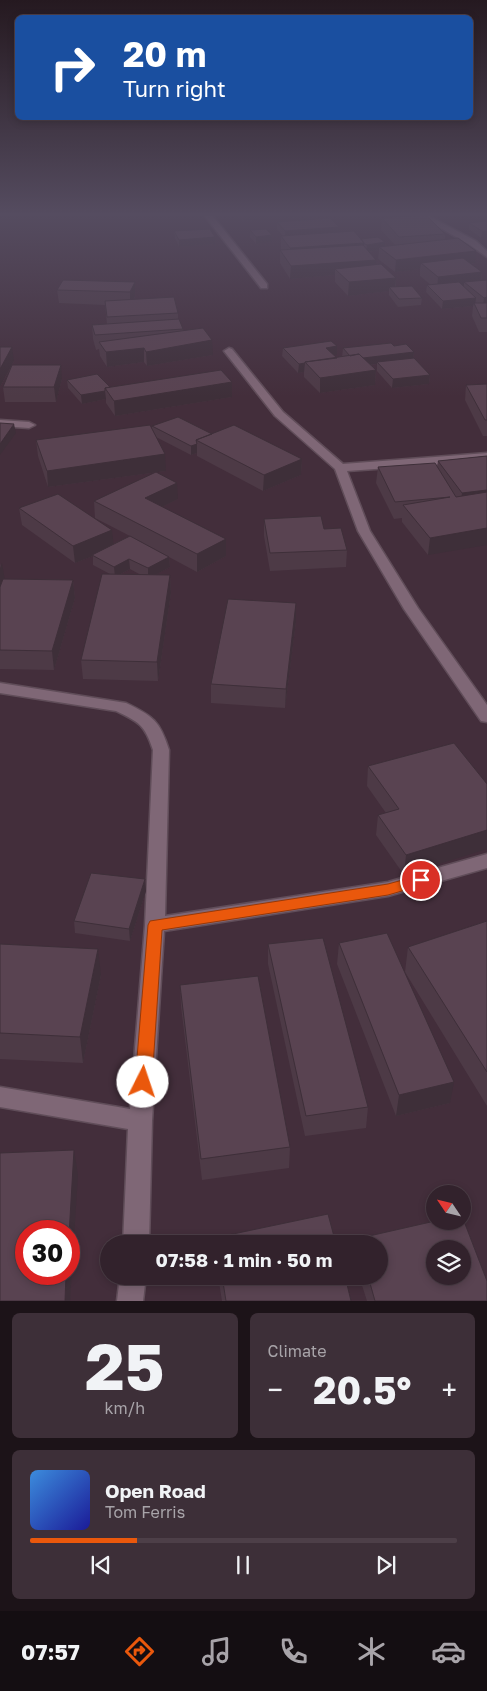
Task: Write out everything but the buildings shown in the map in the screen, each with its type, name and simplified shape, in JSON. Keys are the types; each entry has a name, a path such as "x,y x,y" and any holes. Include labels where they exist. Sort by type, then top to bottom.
{"street":[{"path":"256,276 264,286"},
{"path":"229,351 280,414 340,468 364,531 411,608 487,717"},
{"path":"0,423 29,425"},
{"path":"340,468 487,457"},
{"path":"0,688 120,707 139,716 155,730 161,750 155,925 140,1121 136,1235"},
{"path":"155,925 388,890 487,861"},
{"path":"0,1097 140,1121"},
{"path":"130,1301 132,1285"}],"route":[{"path":"143,1082 155,925 388,890 421,880"}]}
